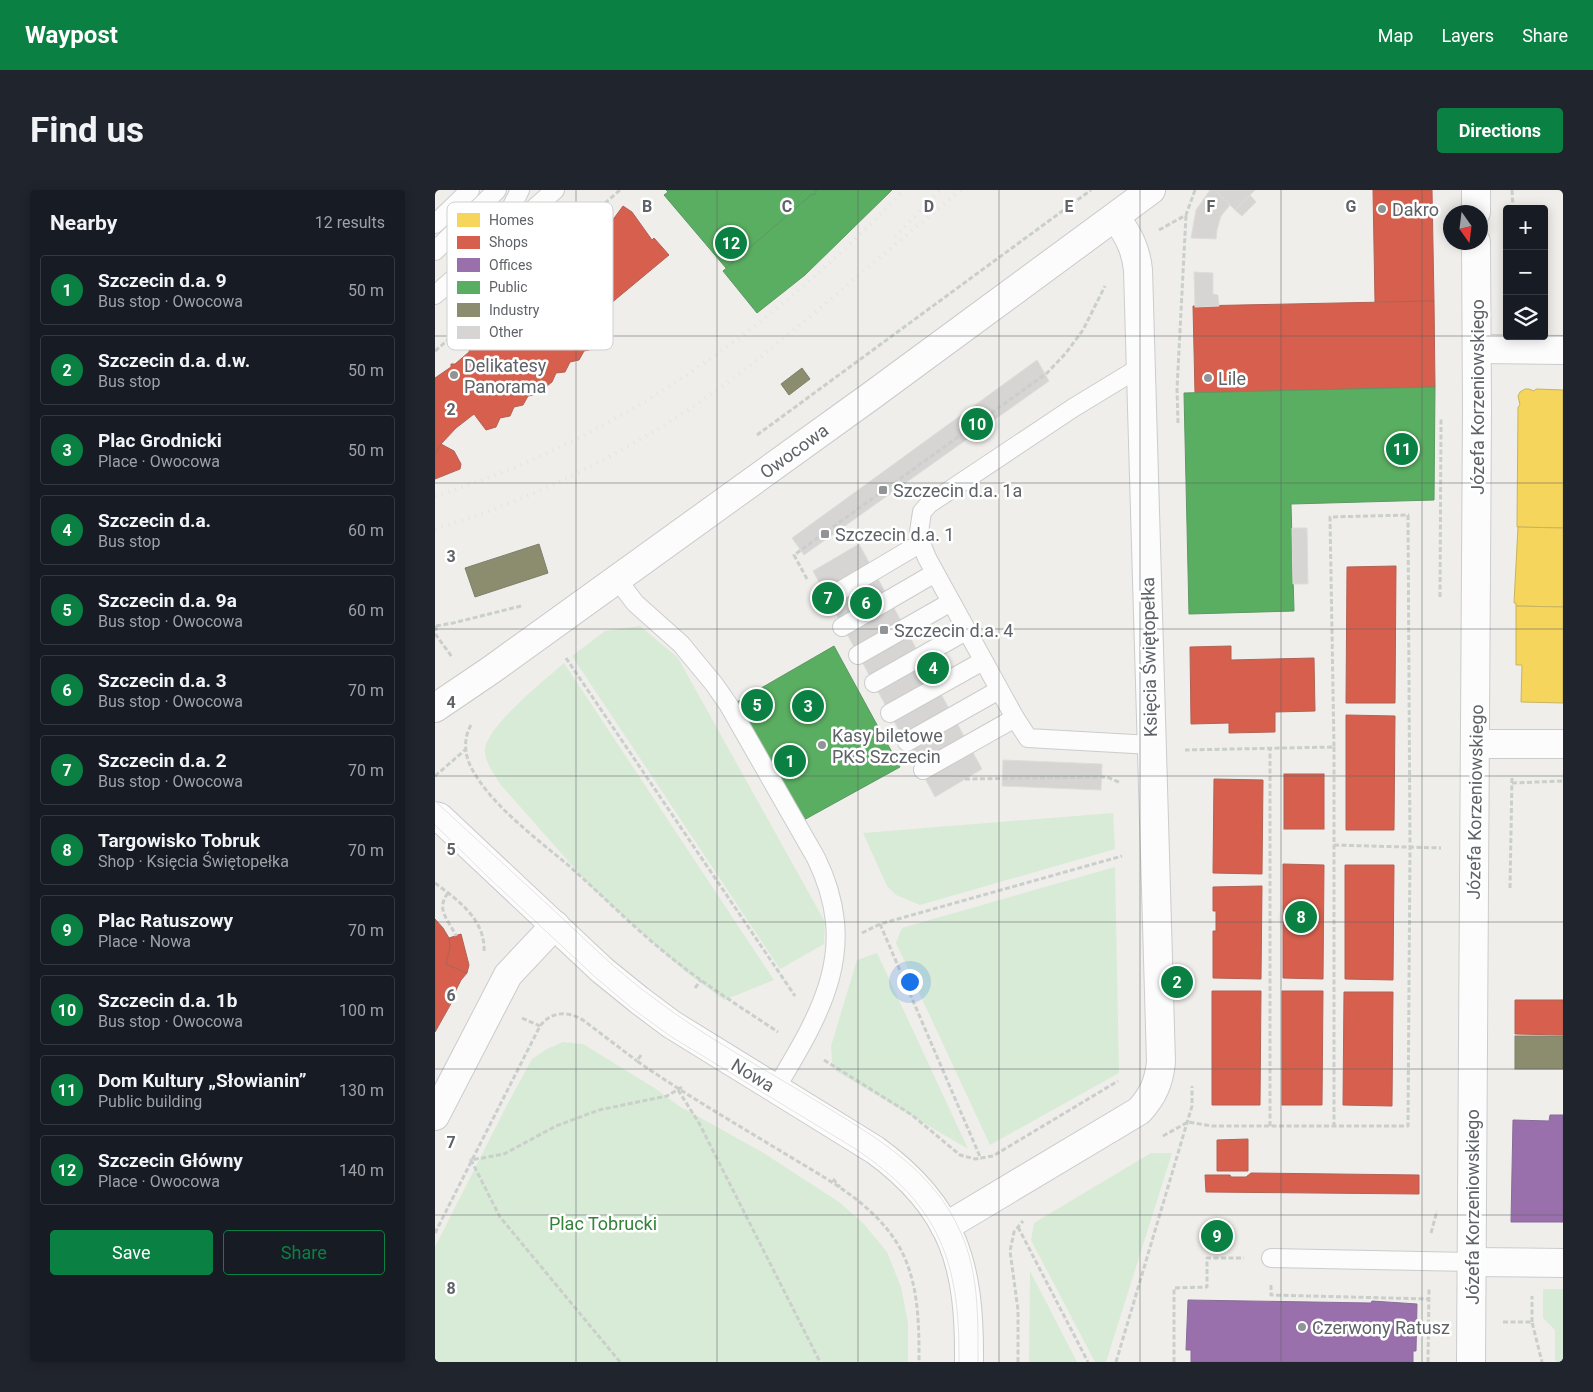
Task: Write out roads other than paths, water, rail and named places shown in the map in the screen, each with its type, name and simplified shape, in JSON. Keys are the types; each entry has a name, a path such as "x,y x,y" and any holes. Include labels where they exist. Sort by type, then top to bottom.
{"street":[{"name":"Owocowa","path":"435,708 617,579 1151,190"},
{"path":"1476,190 1476,205"},
{"name":"Księcia Świętopełka","path":"945,1227 1139,1111 1148,1101 1159,1077 1161,1062 1138,270 1137,257 1132,244 1115,217"},
{"name":"Józefa Korzeniowskiego","path":"1471,1362 1476,250"},
{"path":"1477,349 1563,350"},
{"path":"1475,744 1563,744"},
{"name":"Nowa","path":"436,814 602,970 646,1006 671,1024 863,1142 890,1161 921,1191 945,1227 960,1264 969,1323 969,1362"},
{"path":"435,1116 507,975 555,925"},
{"path":"1471,1262 1563,1263"}],"lane":[{"path":"458,202 470,190"},
{"path":"485,202 497,190"},
{"path":"514,202 520,190"},
{"path":"541,202 555,190"},
{"path":"435,224 447,212"},
{"path":"435,251 447,239"},
{"path":"435,295 447,284"},
{"path":"1142,366 1073,408 929,504 923,512 920,522 921,543 935,574 999,690 1028,738 1151,745"},
{"path":"828,598 921,543"},
{"path":"842,627 935,574"},
{"path":"617,579 635,603 681,644 728,704 826,878 834,911 836,947 829,980 821,1004 802,1046 776,1088"},
{"path":"858,655 951,602"},
{"path":"874,683 966,631"},
{"path":"890,712 983,660"},
{"path":"907,742 999,690"},
{"path":"923,770 1015,718"},
{"path":"1271,1258 1471,1262"}],"tram line":[{"path":"435,801 605,959 642,989 713,1039 858,1126 899,1155 918,1172 949,1210 967,1249 976,1296 978,1362"},
{"path":"435,825 595,977 633,1009 670,1036 854,1148 883,1169 907,1191 925,1214 939,1239 949,1265 955,1294 959,1362"}],"railway":[{"path":"435,496 503,472 567,444 629,411 689,373 746,332 801,288 904,190"},
{"path":"895,237 940,190"},
{"path":"435,529 505,505 572,476 669,422 716,391 761,357 961,190"}],"place":[{"name":"Dakro","path":"1382,209"},
{"name":"Szczecin Główny","path":"731,243"},
{"name":"Delikatesy Panorama","path":"454,375"},
{"name":"Lile","path":"1208,378"},
{"name":"Szczecin d.a. 1b","path":"977,424"},
{"name":"Dom Kultury „Słowianin”","path":"1402,449"},
{"name":"Szczecin d.a. 1a","path":"883,490"},
{"name":"Szczecin d.a. 1","path":"825,534"},
{"name":"Szczecin d.a. 2","path":"828,598"},
{"name":"Szczecin d.a. 3","path":"866,603"},
{"name":"Szczecin d.a. 4","path":"884,630"},
{"name":"Szczecin d.a.","path":"933,668"},
{"name":"Szczecin d.a. 9a","path":"757,705"},
{"name":"Plac Grodnicki","path":"808,706"},
{"name":"Kasy biletowe PKS Szczecin","path":"822,745"},
{"name":"Szczecin d.a. 9","path":"790,761"},
{"name":"Targowisko Tobruk","path":"1301,917"},
{"name":"Szczecin d.a. d.w.","path":"1177,982"},
{"name":"Plac Ratuszowy","path":"1217,1236"},
{"name":"Czerwony Ratusz","path":"1302,1327"}],"park label":[{"name":"Plac Tobrucki","path":"603,1223"}]}
